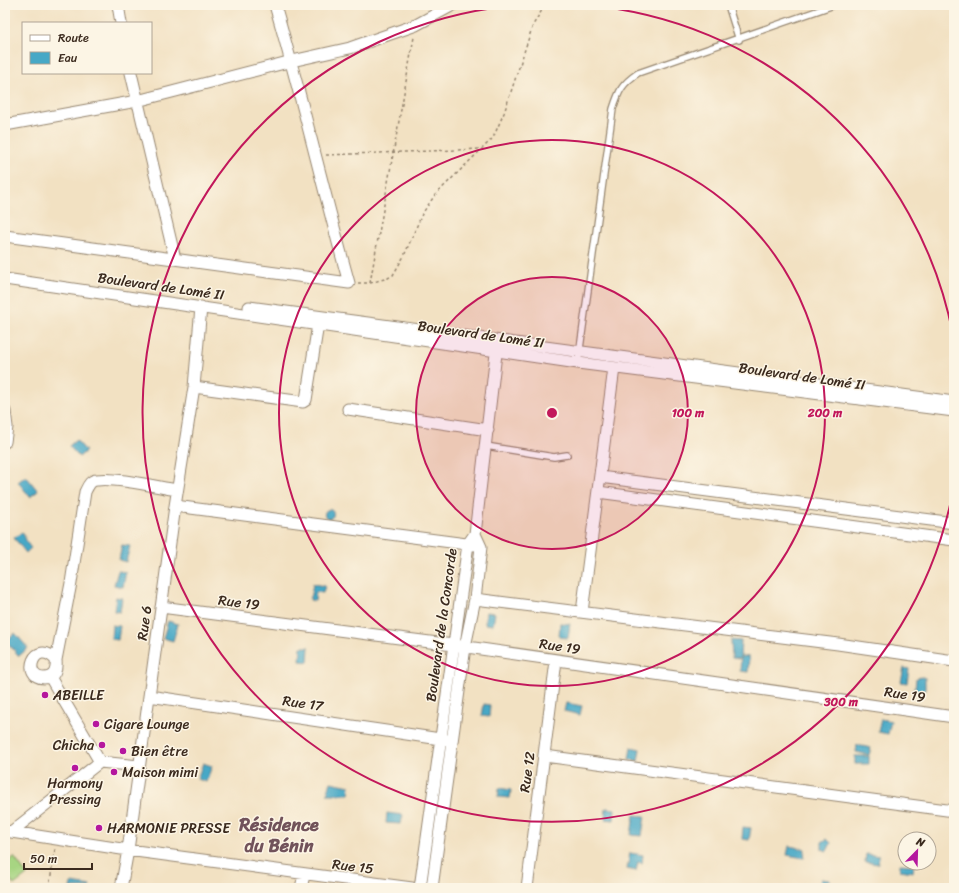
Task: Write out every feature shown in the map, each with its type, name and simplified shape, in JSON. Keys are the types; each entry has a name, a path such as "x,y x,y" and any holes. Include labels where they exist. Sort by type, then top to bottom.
{"street":[{"path":"118,5 121,22"},
{"path":"5,236 348,283 314,156 292,61 275,5"},
{"path":"5,126 137,102 292,61 350,48 416,25 453,5"},
{"path":"131,74 175,259"},
{"name":"Boulevard de Lomé II","path":"5,273 319,321 497,346 954,402"},
{"name":"Boulevard de Lomé II","path":"5,279 201,307 319,321"},
{"name":"Rue 6","path":"121,888 128,850 177,490 194,388 201,307"},
{"path":"194,388 303,402 306,400 319,321"},
{"path":"476,534 497,346"},
{"name":"Boulevard de Lomé II","path":"578,357 614,368 954,411"},
{"path":"582,612 614,368"},
{"path":"348,409 488,430"},
{"path":"5,411 7,427 5,442"},
{"path":"600,477 954,523"},
{"path":"56,660 50,654 43,652 36,655 32,662 32,670 36,676 43,678 50,677 55,672 57,666 56,660 71,583 85,492 89,484 96,480 103,480 177,490"},
{"path":"598,492 954,540"},
{"path":"175,506 481,546"},
{"name":"Boulevard de la Concorde","path":"420,888 468,544 476,534 481,546 475,599 465,647 432,888"},
{"path":"475,599 954,661"},
{"name":"Rue 19","path":"162,607 453,645 556,661 954,716"},
{"name":"Rue 12","path":"527,888 556,661"},
{"path":"50,677 100,762"},
{"name":"Rue 17","path":"149,696 440,738 452,741"},
{"path":"545,756 954,811"},
{"path":"8,831 100,762 139,766"},
{"name":"Rue 15","path":"8,831 304,875 412,888"},
{"path":"301,888 304,875"}],"lane":[{"path":"728,5 738,40"},
{"path":"578,357 613,109 619,90 627,81 638,73 738,40 834,5"},
{"path":"486,446 554,457 567,456"}],"path":[{"path":"348,283 370,283 393,275 404,256 422,214 435,195 493,138 533,25 545,5"},
{"path":"370,283 416,25"},
{"path":"314,156 393,151 483,149"},
{"path":"50,888 56,839"}],"green space":[{"path":"14,857 27,875 14,885 5,872 5,865"}],"water":[{"path":"76,440 86,451 79,457 69,446"},
{"path":"26,476 38,491 30,497 18,482"},
{"path":"329,509 334,514 329,519 324,514"},
{"path":"22,532 31,548 26,553 14,538"},
{"path":"122,545 130,546 126,562 119,560"},
{"path":"118,571 126,572 123,587 114,585"},
{"path":"313,584 325,586 323,593 316,592 315,601 310,600"},
{"path":"116,597 122,598 120,612 114,611"},
{"path":"486,612 495,613 493,625 485,624"},
{"path":"168,621 178,624 173,641 163,638"},
{"path":"560,623 570,624 568,638 559,637"},
{"path":"112,625 120,626 118,640 111,639"},
{"path":"15,633 28,648 19,656 6,641"},
{"path":"731,640 741,641 740,659 732,658"},
{"path":"301,647 309,647 308,662 300,661"},
{"path":"741,656 749,657 748,672 740,671"},
{"path":"904,668 909,669 907,683 901,682"},
{"path":"919,676 925,678 925,691 919,693 915,689 916,679"},
{"path":"566,703 582,706 580,715 564,711"},
{"path":"484,704 490,705 489,717 482,716"},
{"path":"881,719 891,721 888,734 878,732"},
{"path":"857,745 871,748 869,755 856,752"},
{"path":"631,747 640,749 638,761 629,759"},
{"path":"855,756 869,756 869,764 855,764"},
{"path":"203,763 212,766 206,782 197,779"},
{"path":"331,782 350,786 349,794 327,794"},
{"path":"499,788 511,790 510,798 498,797"},
{"path":"606,808 615,809 614,820 605,819"},
{"path":"387,813 403,815 401,824 386,823"},
{"path":"634,815 645,816 642,836 631,835"},
{"path":"743,827 751,828 749,840 742,839"},
{"path":"827,839 831,843 827,851 822,849 822,842"},
{"path":"789,846 805,849 804,858 787,855"},
{"path":"630,853 643,855 642,863 638,862 636,871 627,869"},
{"path":"866,854 879,856 878,864 865,862"},
{"path":"821,879 830,880 829,888 819,888"},
{"path":"71,883 91,886 90,888 70,888"}],"place":[{"name":"ABEILLE","path":"45,695"},
{"name":"Cigare Lounge","path":"96,724"},
{"name":"Chicha","path":"102,745"},
{"name":"Bien être","path":"123,751"},
{"name":"Harmony Pressing","path":"75,768"},
{"name":"Maison mimi","path":"114,772"},
{"name":"HARMONIE PRESSE","path":"99,828"}],"district":[{"name":"Résidence du Bénin","path":"279,835"}]}
